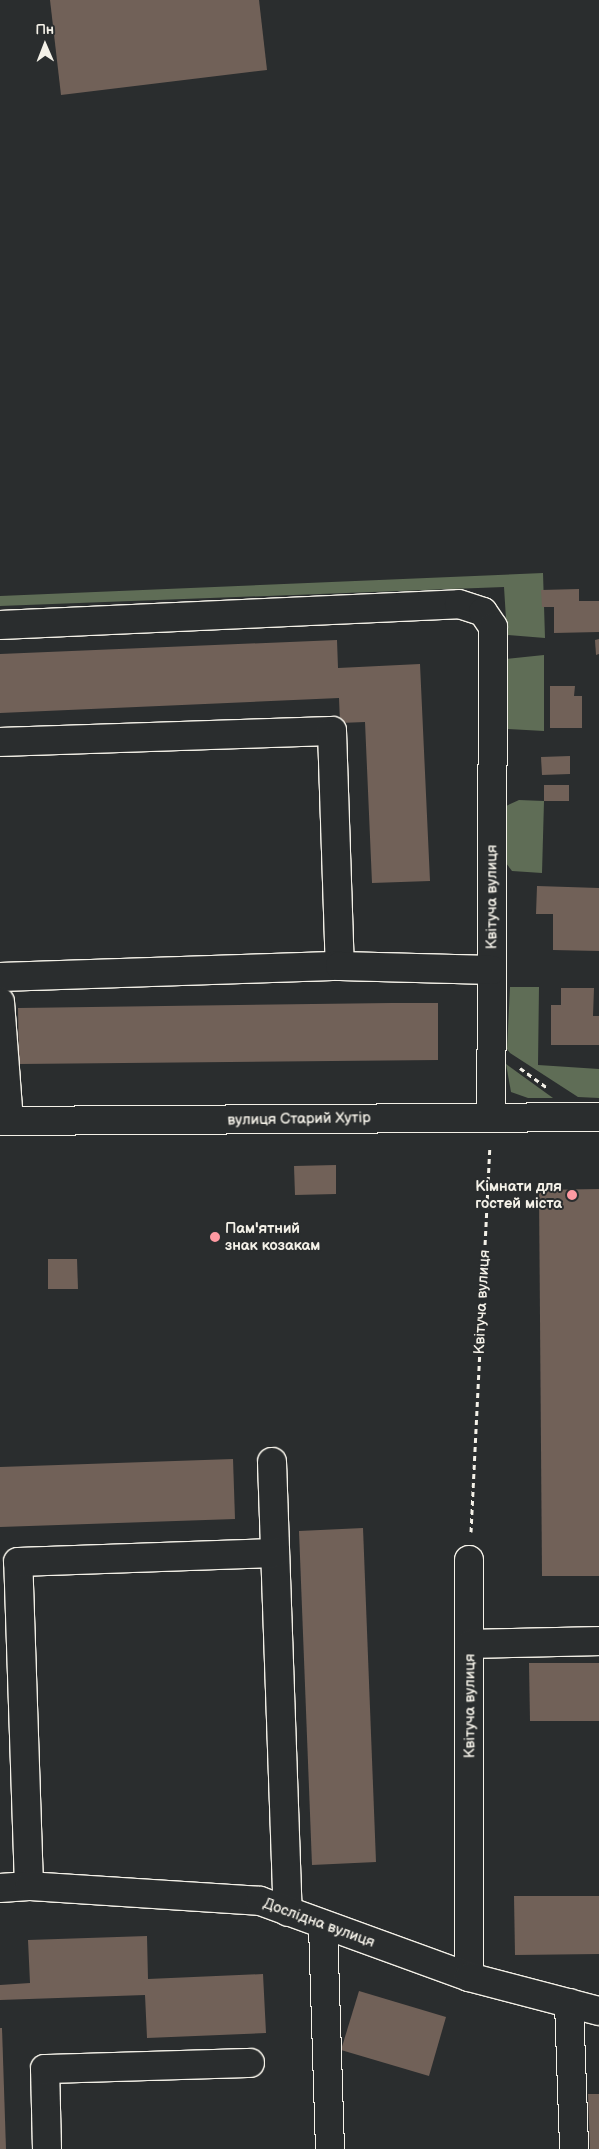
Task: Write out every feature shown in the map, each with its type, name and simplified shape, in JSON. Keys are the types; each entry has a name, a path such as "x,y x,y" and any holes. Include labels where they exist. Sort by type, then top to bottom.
{"street":[{"name":"Квітуча вулиця","path":"0,625 459,604 484,612 493,627 491,1117"},
{"path":"0,742 332,731 340,966"},
{"path":"0,977 340,966 492,970"},
{"path":"0,1002 4,1121"},
{"name":"вулиця Старий Хутір","path":"4,1121 594,1117"},
{"path":"272,1462 288,1912"},
{"path":"28,1886 18,1562 276,1553"},
{"name":"Квітуча вулиця","path":"469,1560 469,1977"},
{"path":"470,1644 599,1642"},
{"name":"Дослідна вулиця","path":"0,1888 28,1886 260,1901 323,1926 469,1977 599,2011"},
{"path":"323,1926 330,2149"},
{"path":"569,2003 574,2149"},
{"path":"47,2149 45,2069 250,2063"}],"path":[{"path":"492,1048 594,1117"},
{"name":"Квітуча вулиця","path":"469,1560 491,1117"}],"green space":[{"path":"543,573 545,638 507,635 504,587 0,606 0,596"},
{"path":"544,655 544,731 508,729 506,659"},
{"path":"519,800 544,801 542,873 512,871 506,863 506,806"},
{"path":"510,987 539,987 538,1065 599,1069 599,1098 578,1097 510,1053 507,1049"},
{"path":"506,1064 553,1098 528,1098 511,1092"}],"building":[{"path":"50,0 259,0 267,70 61,95"},
{"path":"579,589 579,601 599,601 599,632 554,633 554,607 542,607 541,590"},
{"path":"599,639 599,654 596,655 595,640"},
{"path":"337,640 338,668 420,664 430,881 372,883 365,722 340,723 339,698 0,713 0,654"},
{"path":"550,686 575,686 574,696 582,696 582,728 550,728"},
{"path":"570,756 570,774 542,775 541,757"},
{"path":"544,785 569,785 569,801 544,801"},
{"path":"537,886 599,888 599,951 553,950 553,914 536,914"},
{"path":"561,988 594,988 593,1016 599,1016 599,1045 551,1045 551,1005 561,1005"},
{"path":"438,1003 438,1060 19,1064 18,1008"},
{"path":"336,1165 336,1194 295,1195 294,1166"},
{"path":"599,1189 599,1576 542,1576 539,1190"},
{"path":"48,1259 77,1259 78,1289 48,1289"},
{"path":"233,1459 235,1519 0,1527 0,1467"},
{"path":"363,1528 376,1862 312,1865 299,1531"},
{"path":"529,1663 599,1663 599,1721 530,1721"},
{"path":"514,1896 599,1896 599,1954 515,1955"},
{"path":"147,1936 148,1979 263,1974 266,2033 147,2038 145,1995 0,2000 0,1985 30,1983 28,1940"},
{"path":"359,1991 446,2017 429,2076 341,2050"},
{"path":"0,2028 2,2028 6,2149 0,2149"},
{"path":"588,2094 599,2094 599,2149 590,2149"}],"place":[{"name":"Кімнати для гостей міста","path":"572,1195"},
{"name":"Пам'ятний знак козакам","path":"215,1237"}]}
